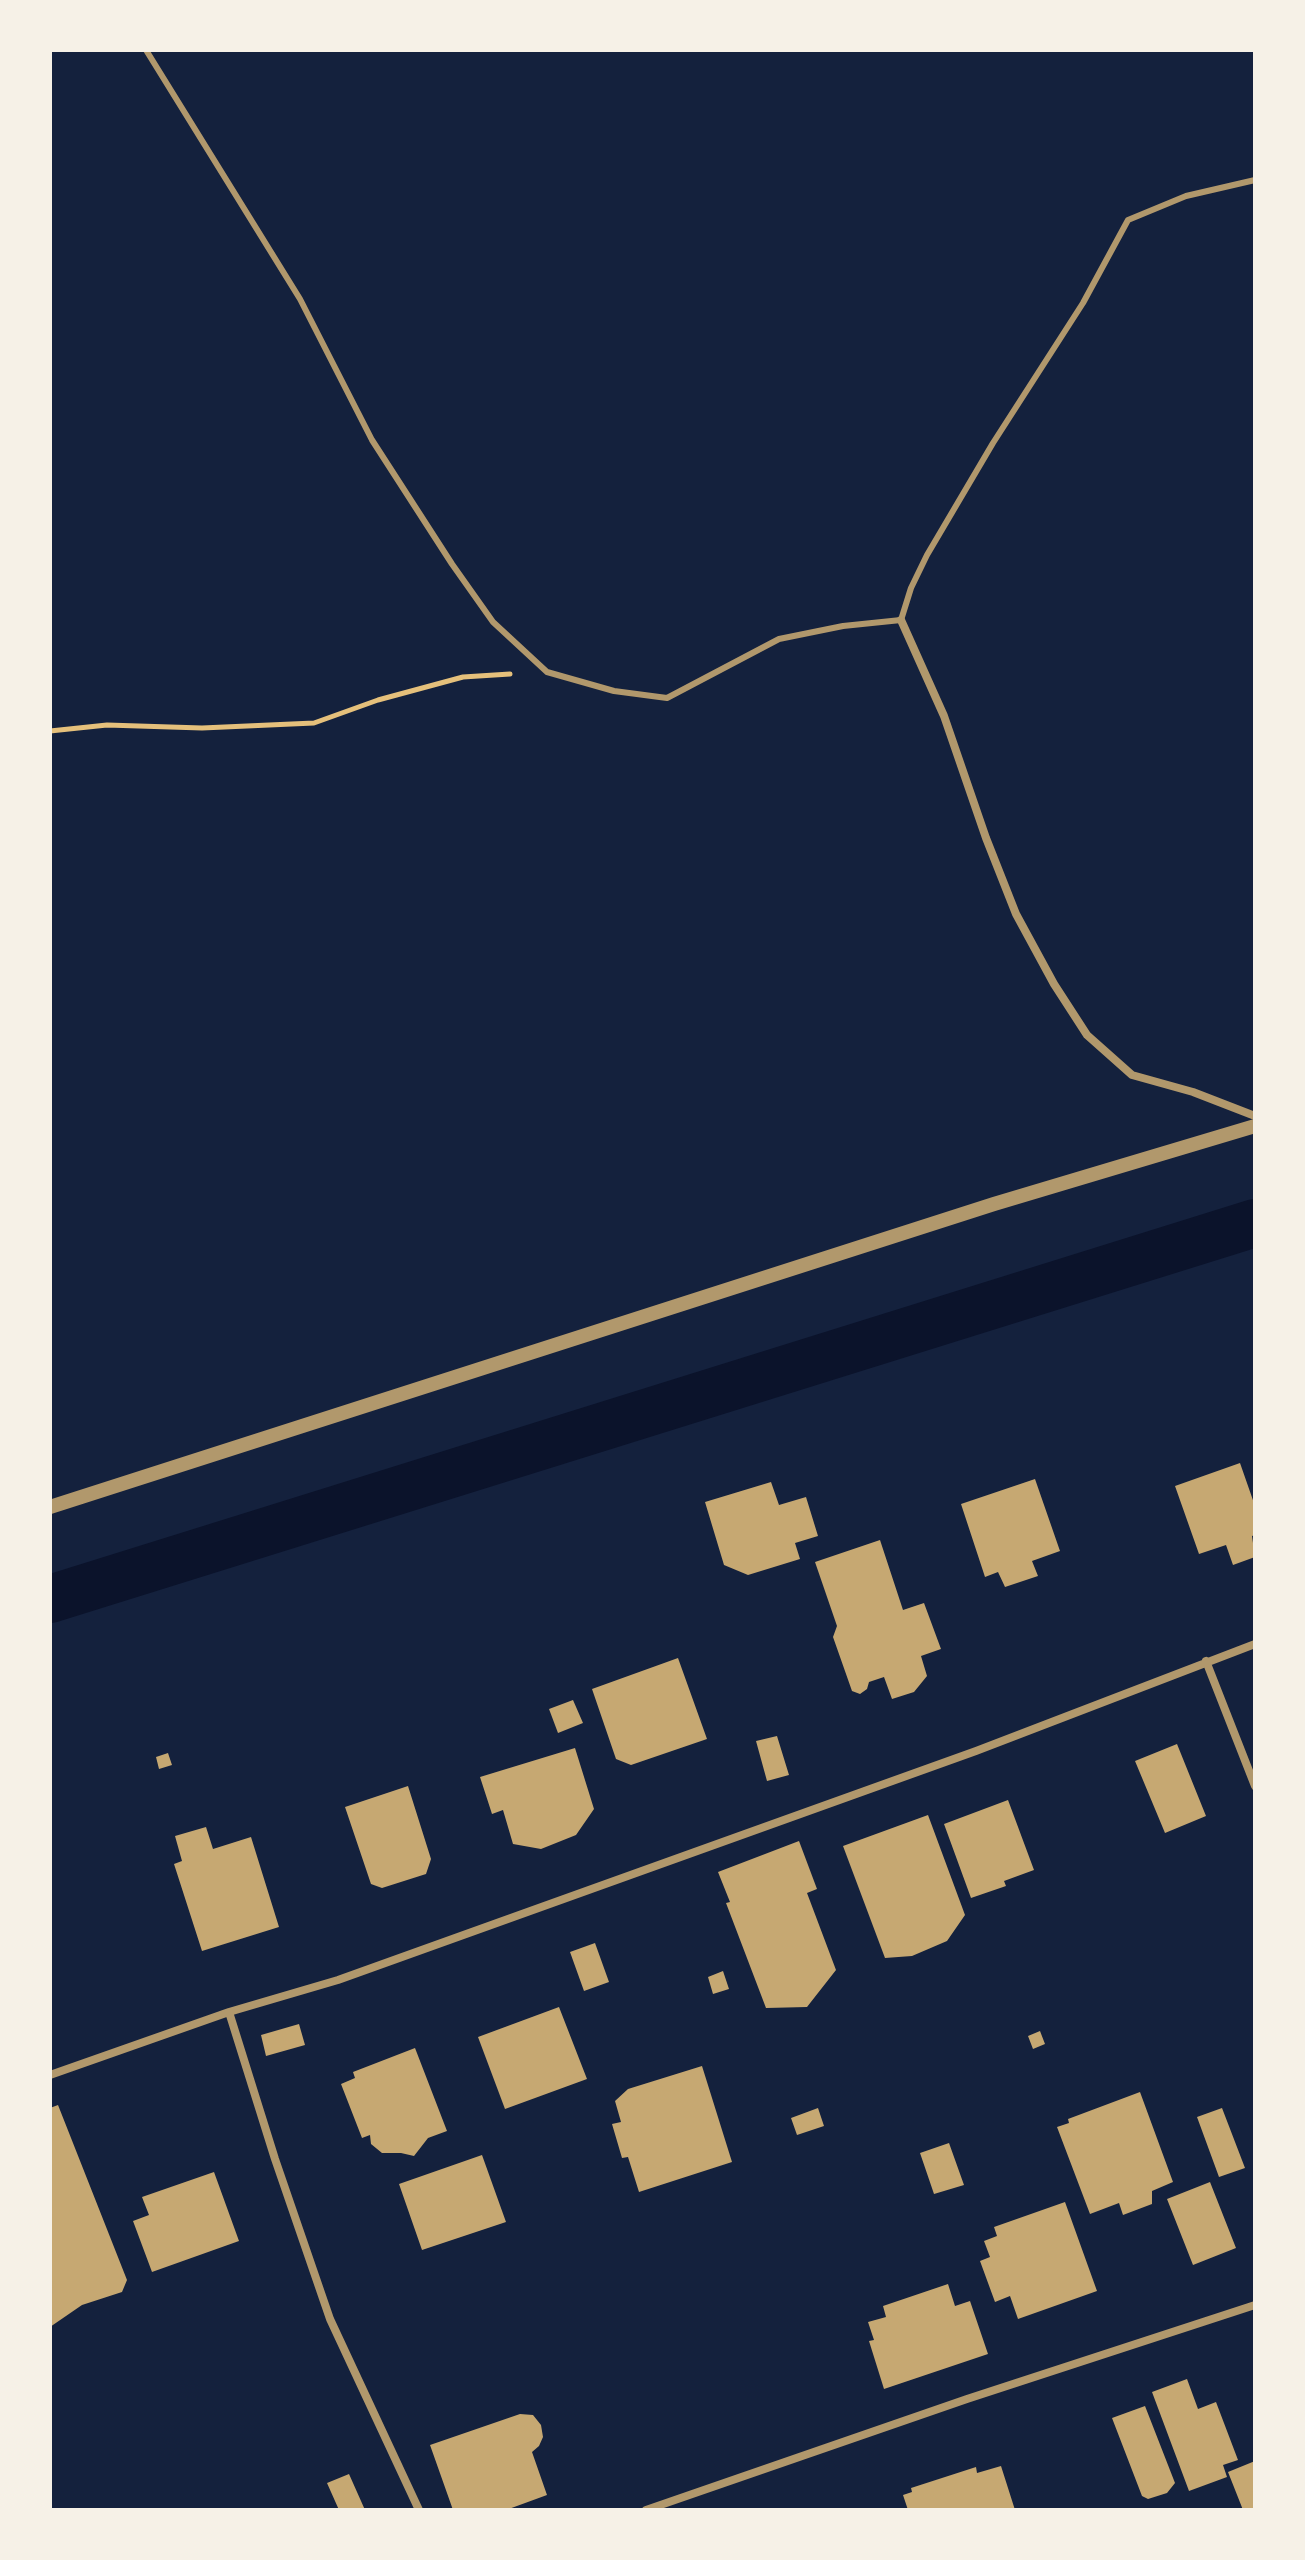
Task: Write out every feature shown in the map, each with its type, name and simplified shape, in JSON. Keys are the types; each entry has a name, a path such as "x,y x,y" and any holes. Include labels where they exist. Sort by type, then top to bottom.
{"street":[{"path":"901,620 944,716 1016,914 1054,984 1087,1035 1132,1075 1193,1092 1255,1116"},
{"path":"50,1507 980,1209 1255,1126"},
{"path":"50,2075 229,2012 353,1975 976,1751 1255,1644"},
{"path":"1206,1661 1255,1786"},
{"path":"229,2012 330,2319 419,2510"},
{"path":"646,2510 967,2399 1255,2305"}],"lane":[{"path":"146,50 300,299 372,440 493,622 547,672 614,691 667,698 779,639 843,626 901,620 911,588 927,555 993,443 1083,303 1128,220 1186,196 1255,180"}],"path":[{"path":"50,731 107,725 202,728 314,723 378,700 463,677 547,672"}],"building":[{"path":"1240,1463 1255,1506 1255,1535 1252,1536 1255,1557 1233,1565 1226,1545 1199,1554 1175,1486"},
{"path":"1035,1479 1060,1551 1032,1561 1038,1576 1005,1587 998,1572 985,1577 961,1504"},
{"path":"771,1482 779,1505 806,1497 818,1536 795,1543 800,1559 748,1575 724,1565 705,1502"},
{"path":"880,1540 903,1610 924,1603 941,1649 921,1656 927,1676 914,1692 892,1699 884,1677 869,1682 867,1689 860,1694 852,1691 833,1637 837,1626 815,1562"},
{"path":"678,1658 707,1739 631,1765 616,1759 592,1689"},
{"path":"573,1700 583,1723 558,1733 549,1709"},
{"path":"777,1736 789,1775 767,1781 756,1741"},
{"path":"1177,1744 1206,1816 1165,1833 1135,1761"},
{"path":"575,1748 594,1809 576,1835 541,1849 513,1844 503,1810 492,1814 480,1777"},
{"path":"168,1753 172,1765 159,1769 156,1757"},
{"path":"408,1786 431,1859 426,1874 382,1888 371,1884 345,1807"},
{"path":"1008,1800 1034,1870 1004,1881 1006,1886 971,1898 944,1824"},
{"path":"928,1815 965,1915 947,1941 912,1956 885,1958 843,1846"},
{"path":"206,1827 213,1849 251,1837 279,1927 202,1951 174,1864 182,1861 175,1836"},
{"path":"799,1841 817,1889 807,1893 836,1970 807,2007 766,2008 726,1903 730,1902 718,1872"},
{"path":"595,1943 609,1982 584,1991 570,1952"},
{"path":"723,1971 729,1989 713,1994 708,1977"},
{"path":"559,2007 587,2079 505,2109 478,2037"},
{"path":"299,2024 305,2045 266,2056 261,2035"},
{"path":"1040,2031 1045,2044 1033,2049 1028,2036"},
{"path":"415,2048 447,2131 428,2138 414,2156 382,2153 371,2144 370,2135 362,2138 341,2084 355,2078 353,2072"},
{"path":"702,2066 732,2162 639,2192 628,2157 622,2158 612,2124 621,2122 615,2101 628,2089"},
{"path":"1140,2092 1173,2182 1152,2191 1152,2204 1123,2215 1119,2203 1090,2214 1057,2127 1069,2123 1068,2119"},
{"path":"58,2105 127,2280 122,2292 82,2305 50,2327 50,2108"},
{"path":"818,2108 824,2126 797,2135 791,2118"},
{"path":"1222,2108 1245,2168 1219,2177 1197,2117"},
{"path":"949,2143 964,2185 934,2194 920,2153"},
{"path":"482,2155 506,2222 422,2250 399,2184"},
{"path":"214,2172 239,2241 152,2272 133,2221 149,2215 142,2197"},
{"path":"1210,2182 1236,2248 1193,2265 1167,2199"},
{"path":"1065,2202 1097,2291 1018,2319 1010,2296 995,2302 980,2261 990,2257 984,2241 997,2236 994,2227"},
{"path":"948,2284 955,2306 970,2301 988,2354 884,2389 869,2341 874,2340 868,2322 886,2317 883,2306"},
{"path":"1187,2379 1198,2409 1216,2402 1238,2460 1223,2465 1227,2477 1189,2491 1152,2392"},
{"path":"1145,2406 1175,2483 1167,2493 1148,2499 1142,2496 1112,2418"},
{"path":"520,2414 533,2415 541,2425 543,2437 532,2452 547,2495 506,2510 453,2510 430,2445"},
{"path":"1255,2461 1255,2510 1243,2510 1228,2472"},
{"path":"1001,2466 1015,2510 908,2510 903,2495 912,2492 911,2488 976,2467 977,2473"},
{"path":"349,2474 365,2510 339,2510 327,2483"}],"waterway":[{"path":"50,1599 1255,1223"}]}
